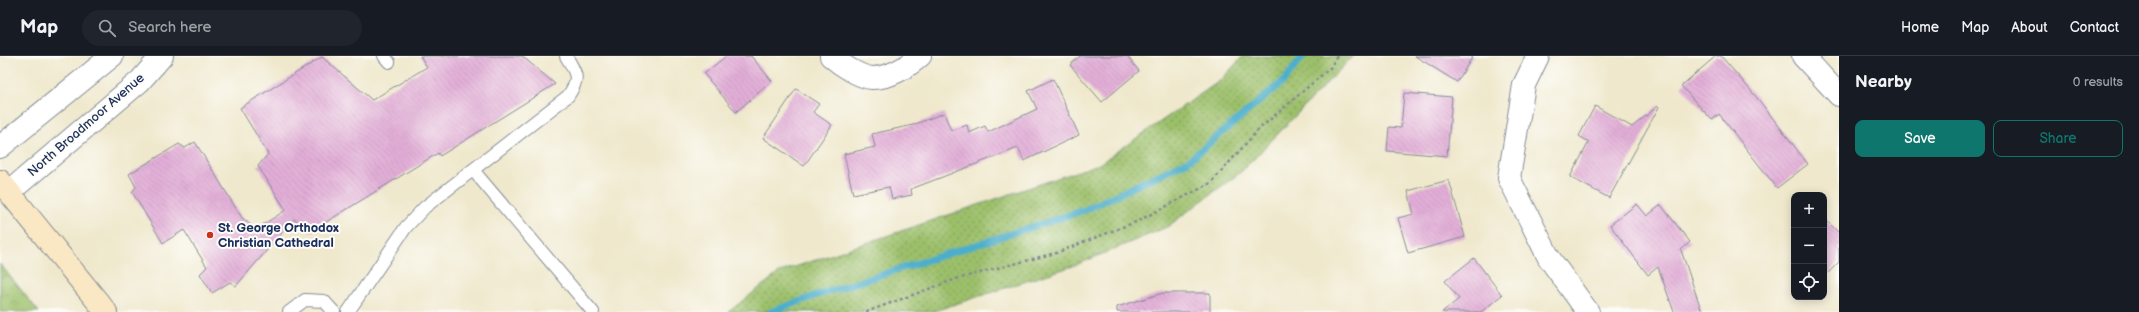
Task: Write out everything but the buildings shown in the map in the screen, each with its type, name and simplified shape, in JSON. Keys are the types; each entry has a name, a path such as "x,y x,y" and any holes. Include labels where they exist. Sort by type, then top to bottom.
{"main road":[{"path":"4,186 106,312"}],"street":[{"path":"0,147 112,56"},
{"name":"North Broadmoor Avenue","path":"4,186 140,81 162,56"},
{"path":"831,56 844,67 872,78 902,70 920,56"},
{"path":"1538,56 1524,85 1509,178 1549,258 1588,312"},
{"path":"1803,56 1839,95"}],"lane":[{"path":"348,312 406,227 425,207 568,96 576,84 575,72 566,56"},
{"path":"473,170 593,312"},
{"path":"289,312 305,300 324,301 334,312"}],"path":[{"path":"866,312 956,279 1056,253 1138,221 1210,183 1258,130 1330,68 1337,56"}],"green space":[{"path":"1243,56 1353,56 1242,171 1167,227 1076,265 931,312 728,312 780,272 1099,164 1221,80"},
{"path":"0,264 39,312 0,312"}],"waterway":[{"path":"770,312 815,296 1085,210 1188,161 1284,81 1303,56"}],"place":[{"name":"St. George Orthodox Christian Cathedral","path":"210,235"}]}
